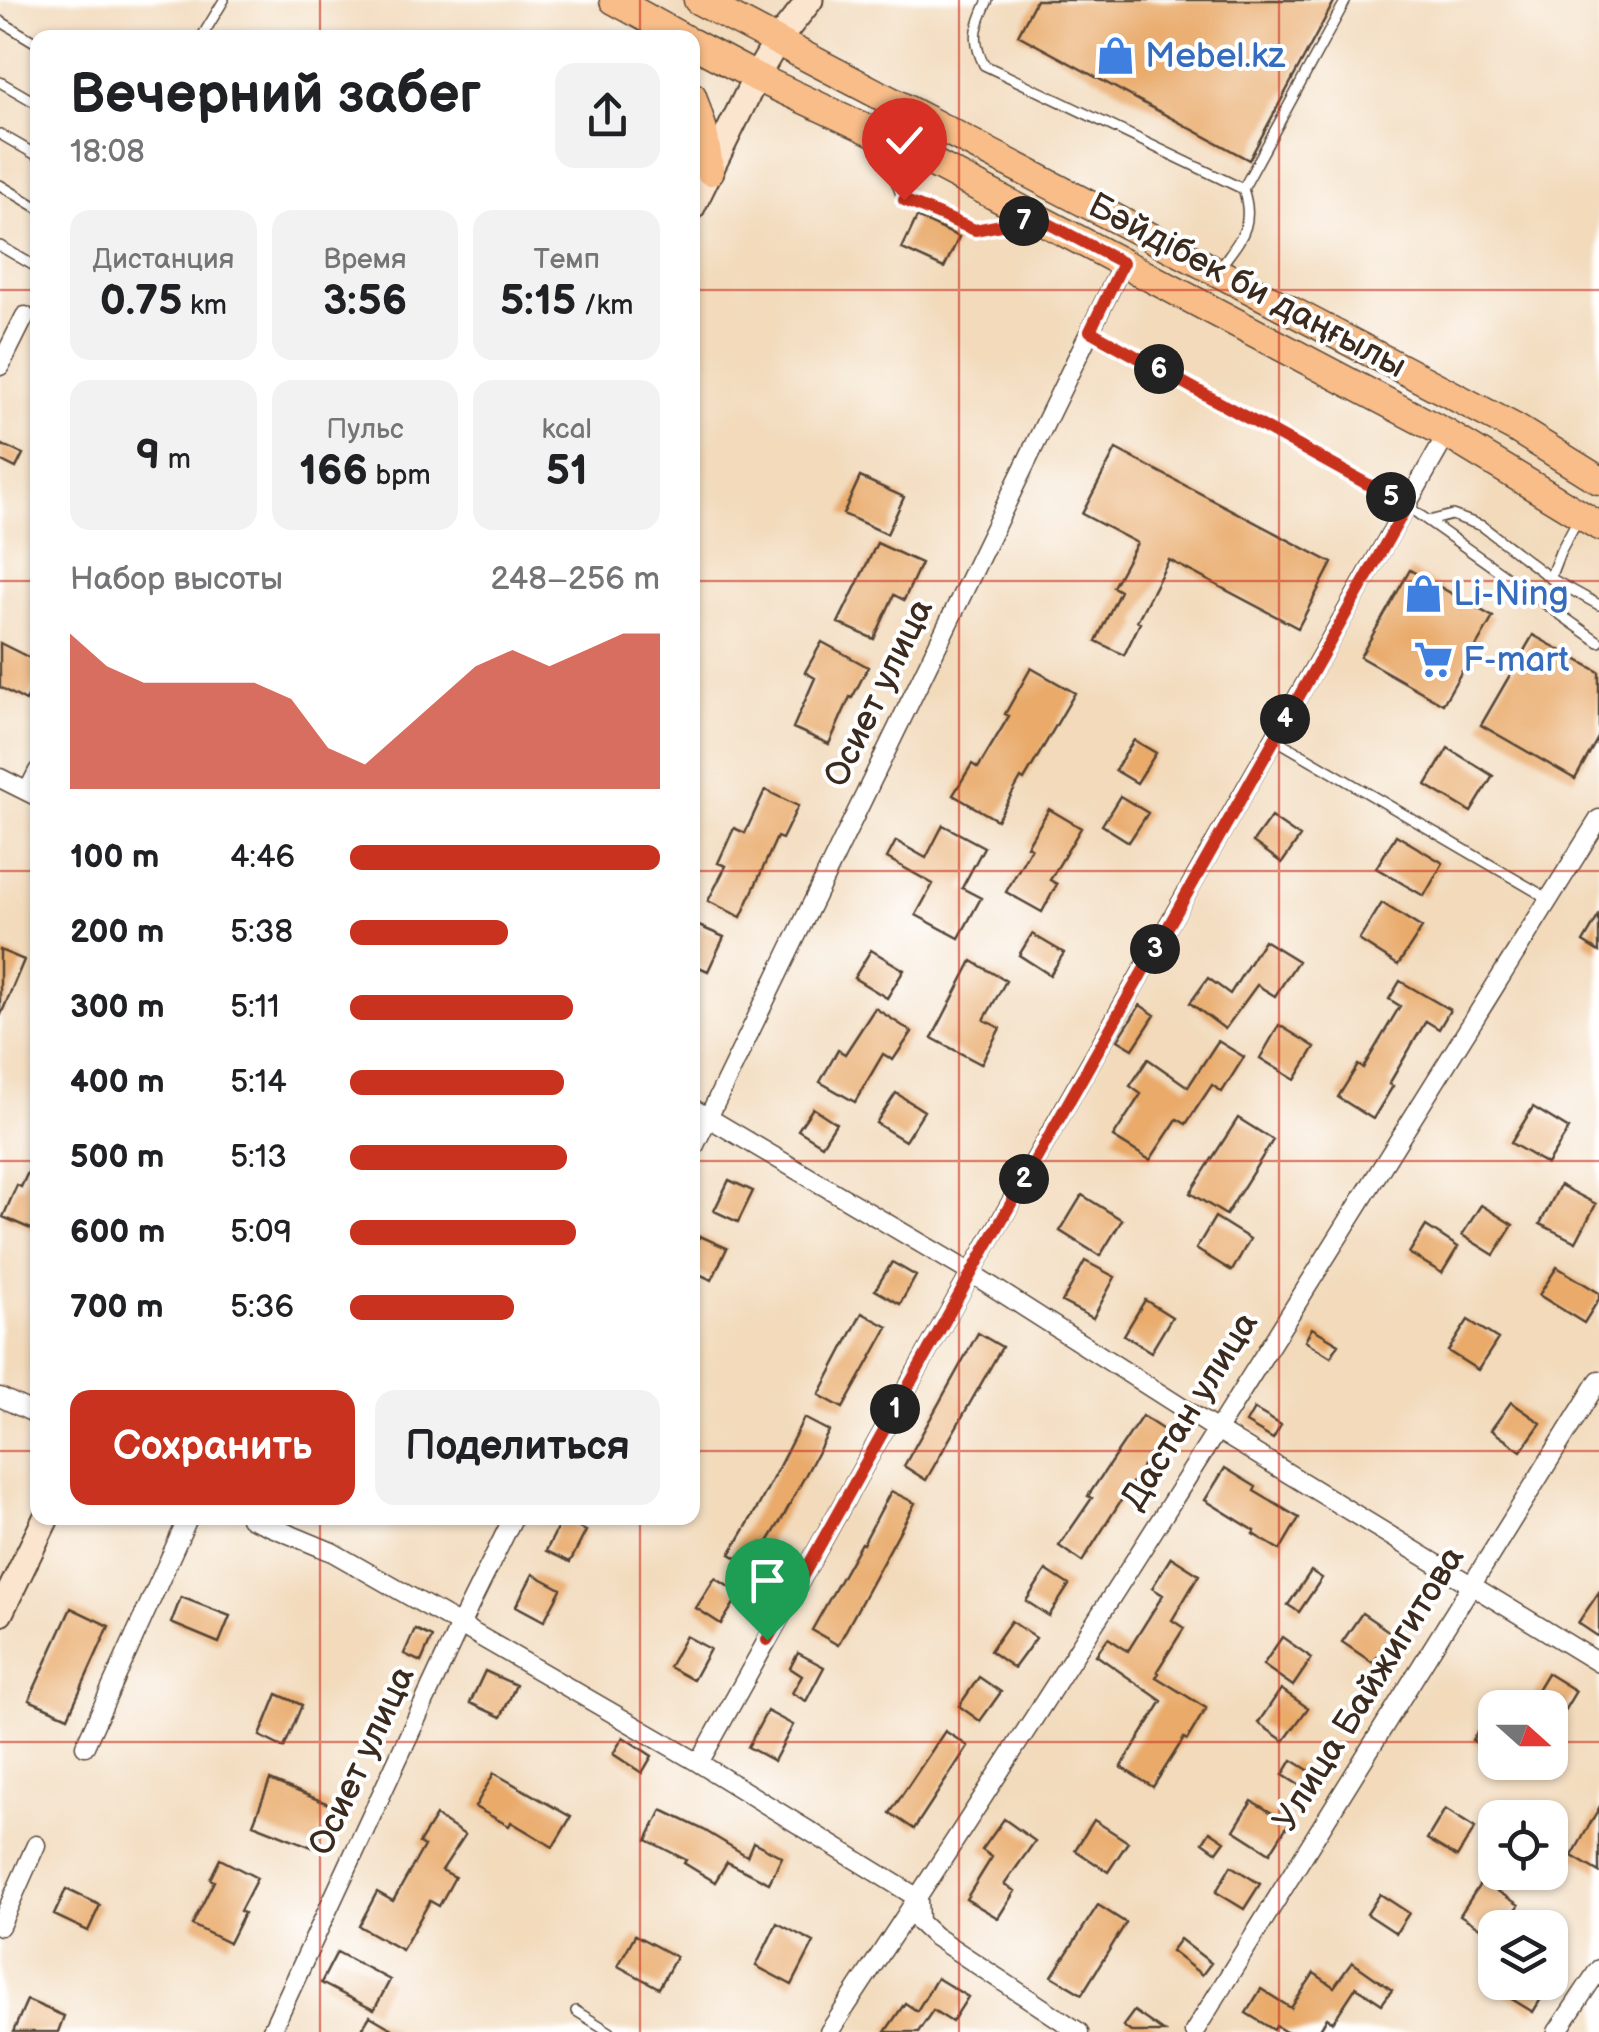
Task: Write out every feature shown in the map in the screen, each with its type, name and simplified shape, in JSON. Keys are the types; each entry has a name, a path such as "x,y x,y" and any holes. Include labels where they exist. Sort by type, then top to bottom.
{"main road":[{"path":"614,0 656,29"},
{"name":"Бәйдібек би даңғылы","path":"698,0 1515,428 1599,480"},
{"name":"Бәйдібек би даңғылы","path":"700,46 878,134 1448,434 1590,520"},
{"path":"700,121 710,171"}],"street":[{"path":"700,191 776,41 810,0"},
{"name":"Осиет улица","path":"701,1113 1123,263"},
{"path":"0,366 25,316"},
{"path":"699,1763 971,1274 1448,434"},
{"path":"0,778 30,793"},
{"name":"Дастан улица","path":"828,2032 1217,1430 1599,819"},
{"path":"701,1113 971,1274 1217,1430 1599,1662"},
{"name":"Улица Байжигитова","path":"1194,2032 1599,1380"},
{"path":"0,1397 30,1410"},
{"path":"0,1613 43,1525"},
{"path":"84,1746 185,1525"},
{"path":"267,1525 332,1552 460,1625 699,1763 918,1898 919,1922 934,1936 1079,2032"},
{"name":"Осиет улица","path":"271,2032 510,1525"},
{"path":"0,1926 36,1845"},
{"path":"1557,2032 1599,1969"}],"lane":[{"path":"206,30 224,0"},
{"path":"988,0 974,45 984,65 1243,190 1249,208 1246,230 1217,272"},
{"path":"1243,190 1346,0"},
{"path":"0,21 30,39"},
{"path":"0,82 30,99"},
{"path":"0,134 30,151"},
{"path":"878,134 904,200 975,230 1038,218"},
{"path":"0,185 30,203"},
{"path":"0,246 30,263"},
{"path":"1090,331 1407,506 1599,642"},
{"path":"1429,521 1452,515 1482,526 1550,578 1599,605"},
{"path":"1550,578 1560,552 1590,520"},
{"path":"1274,738 1550,899"},
{"path":"576,2011 610,2032"}],"building":[{"path":"1036,0 1335,0 1249,160 1018,35"},
{"path":"917,217 959,237 944,268 902,249"},
{"path":"0,444 23,454 16,468 0,460"},
{"path":"1116,449 1332,563 1298,628 1169,560 1124,655 1096,641 1120,591 1113,587 1137,543 1082,514"},
{"path":"860,477 904,497 887,534 843,514"},
{"path":"877,543 921,563 904,600 894,595 874,639 838,623"},
{"path":"1410,570 1493,617 1443,704 1360,657"},
{"path":"1533,635 1599,672 1599,736 1575,779 1481,725"},
{"path":"822,642 868,667 829,744 793,728 815,678 805,672"},
{"path":"0,643 30,658 30,693 26,701 0,687"},
{"path":"1031,668 1075,693 997,820 953,795 972,764 978,768 1009,716 1005,714"},
{"path":"1134,740 1156,753 1137,783 1115,770"},
{"path":"1448,748 1493,776 1471,812 1426,785"},
{"path":"765,790 798,806 782,839 777,837 741,917 708,901 726,866 718,863 734,828 745,833"},
{"path":"1120,796 1148,813 1129,842 1102,825"},
{"path":"1049,809 1081,828 1050,880 1057,884 1042,912 1006,892"},
{"path":"1271,817 1300,837 1282,863 1253,842"},
{"path":"943,825 984,847 962,888 981,898 959,938 916,915 933,884 887,858 896,841 926,858"},
{"path":"1396,835 1443,863 1424,896 1376,868"},
{"path":"1382,903 1422,928 1398,965 1359,940"},
{"path":"1599,915 1599,952 1583,942"},
{"path":"700,926 724,937 708,971 700,968"},
{"path":"1032,934 1064,953 1050,975 1019,955"},
{"path":"1264,940 1298,961 1275,996 1257,985 1225,1029 1190,1003 1208,978 1230,994"},
{"path":"0,950 24,960 0,1017"},
{"path":"871,950 904,970 887,998 854,978"},
{"path":"972,961 1006,981 984,1020 1000,1028 981,1064 932,1038"},
{"path":"1400,981 1450,1010 1439,1029 1426,1021 1373,1119 1338,1097 1358,1065 1363,1068 1400,1006 1389,999"},
{"path":"1140,1005 1155,1015 1133,1049 1118,1040"},
{"path":"875,1008 912,1032 893,1060 883,1054 855,1102 820,1082 838,1050 845,1054"},
{"path":"1279,1025 1315,1047 1295,1080 1260,1058"},
{"path":"1218,1041 1244,1057 1222,1092 1212,1085 1186,1124 1177,1119 1150,1160 1113,1137 1141,1094 1130,1086 1148,1059 1188,1087"},
{"path":"896,1093 924,1111 905,1141 876,1123"},
{"path":"1533,1107 1569,1129 1547,1164 1511,1143"},
{"path":"813,1108 836,1123 822,1145 798,1130"},
{"path":"1238,1118 1273,1140 1226,1215 1190,1193"},
{"path":"30,1168 30,1229 3,1217 17,1185 21,1187"},
{"path":"729,1180 753,1191 738,1222 714,1211"},
{"path":"1560,1185 1596,1204 1576,1242 1540,1224"},
{"path":"1082,1195 1122,1220 1100,1256 1060,1231"},
{"path":"1481,1205 1513,1225 1494,1255 1462,1235"},
{"path":"1215,1217 1250,1239 1232,1271 1196,1249"},
{"path":"1426,1226 1458,1247 1442,1273 1409,1253"},
{"path":"700,1236 727,1248 712,1280 700,1275"},
{"path":"1085,1261 1115,1277 1093,1318 1062,1302"},
{"path":"892,1262 916,1276 900,1304 875,1290"},
{"path":"1557,1267 1599,1293 1584,1323 1539,1295"},
{"path":"1145,1300 1172,1317 1151,1352 1124,1335"},
{"path":"862,1313 888,1327 843,1408 819,1395"},
{"path":"1468,1320 1498,1339 1478,1370 1448,1351"},
{"path":"1312,1328 1339,1344 1331,1357 1305,1341"},
{"path":"978,1333 1002,1347 926,1480 904,1466"},
{"path":"1511,1402 1541,1423 1521,1451 1491,1430"},
{"path":"1254,1409 1281,1425 1273,1439 1246,1423"},
{"path":"1142,1416 1165,1431 1082,1562 1059,1546"},
{"path":"804,1418 829,1431 753,1567 730,1554"},
{"path":"1225,1468 1299,1518 1280,1550 1205,1500"},
{"path":"891,1491 915,1503 838,1645 812,1630"},
{"path":"559,1525 574,1525 586,1531 570,1562 546,1551"},
{"path":"1171,1557 1199,1575 1172,1620 1184,1628 1156,1677 1206,1708 1153,1787 1121,1767 1162,1701 1096,1655 1108,1638 1128,1651 1163,1595 1152,1588"},
{"path":"1046,1570 1069,1585 1049,1616 1026,1601"},
{"path":"1311,1571 1322,1578 1299,1612 1288,1605"},
{"path":"533,1574 561,1589 544,1621 516,1606"},
{"path":"715,1578 740,1594 721,1624 696,1608"},
{"path":"1599,1592 1599,1637 1578,1623"},
{"path":"181,1597 230,1616 219,1643 171,1623"},
{"path":"71,1608 109,1626 68,1717 29,1700"},
{"path":"1362,1613 1393,1634 1373,1663 1342,1642"},
{"path":"1011,1621 1036,1638 1014,1668 990,1651"},
{"path":"415,1629 432,1637 421,1662 404,1654"},
{"path":"686,1636 710,1649 693,1680 669,1667"},
{"path":"1282,1637 1312,1658 1293,1686 1263,1665"},
{"path":"798,1653 824,1667 806,1701 792,1693 802,1676 790,1668"},
{"path":"485,1671 516,1685 501,1717 470,1703"},
{"path":"1547,1673 1576,1691 1568,1704 1568,1690 1537,1690"},
{"path":"979,1677 1001,1692 980,1721 959,1706"},
{"path":"1281,1689 1308,1708 1284,1741 1258,1723"},
{"path":"277,1694 302,1705 284,1748 260,1736"},
{"path":"767,1711 793,1725 774,1761 748,1747"},
{"path":"945,1731 968,1746 914,1829 890,1813"},
{"path":"623,1737 652,1756 642,1773 613,1754"},
{"path":"1292,1760 1321,1778 1312,1793 1283,1775"},
{"path":"494,1773 571,1817 553,1847 511,1822 509,1826 475,1807"},
{"path":"270,1780 331,1805 314,1848 253,1824"},
{"path":"1252,1801 1289,1823 1270,1853 1234,1830"},
{"path":"1599,1808 1599,1872 1572,1856"},
{"path":"1445,1809 1475,1828 1457,1857 1427,1839"},
{"path":"662,1810 747,1856 753,1842 782,1857 769,1883 727,1862 715,1882 684,1863 686,1860 647,1840"},
{"path":"436,1816 465,1835 442,1870 455,1877 439,1906 430,1901 402,1950 359,1926 377,1892 393,1901"},
{"path":"1004,1819 1035,1841 1004,1885 1015,1891 998,1918 966,1899 992,1857 982,1850"},
{"path":"1094,1820 1128,1842 1108,1872 1075,1850"},
{"path":"1210,1831 1225,1841 1217,1852 1203,1842"},
{"path":"220,1859 257,1878 229,1943 192,1925 214,1881 210,1879"},
{"path":"1231,1866 1260,1884 1244,1909 1216,1892"},
{"path":"1478,1887 1496,1890 1519,1905 1516,1910 1478,1910 1478,1927 1460,1915"},
{"path":"66,1889 100,1905 88,1931 54,1915"},
{"path":"1380,1894 1409,1913 1396,1933 1367,1914"},
{"path":"1098,1905 1126,1923 1082,1994 1052,1976"},
{"path":"777,1923 814,1942 792,1985 756,1966"},
{"path":"635,1935 676,1957 659,1988 618,1966"},
{"path":"1180,1939 1211,1963 1202,1975 1171,1951"},
{"path":"337,1952 390,1980 374,2010 321,1983"},
{"path":"1352,1962 1392,1990 1382,2004 1356,1987 1333,2022 1327,2018 1318,2032 1286,2032 1276,2026 1274,2030 1246,2013 1261,1989 1291,2008 1314,1973 1334,1987"},
{"path":"937,1978 968,1997 952,2022 933,2010 918,2032 885,2032 905,2003 917,2011"},
{"path":"27,2000 64,2016 58,2032 13,2032"},
{"path":"1513,2000 1540,2000 1533,2012"},
{"path":"1134,2011 1164,2032 1131,2032 1123,2026"},
{"path":"370,2016 397,2032 360,2032"}],"place":[{"name":"Mebel.kz","path":"1115,56"},
{"name":"Li-Ning","path":"1423,594"},
{"name":"F-mart","path":"1433,660"}],"route":[{"path":"767,1640 1407,506 1090,331 1123,263 1038,218 975,230 904,200"}]}
